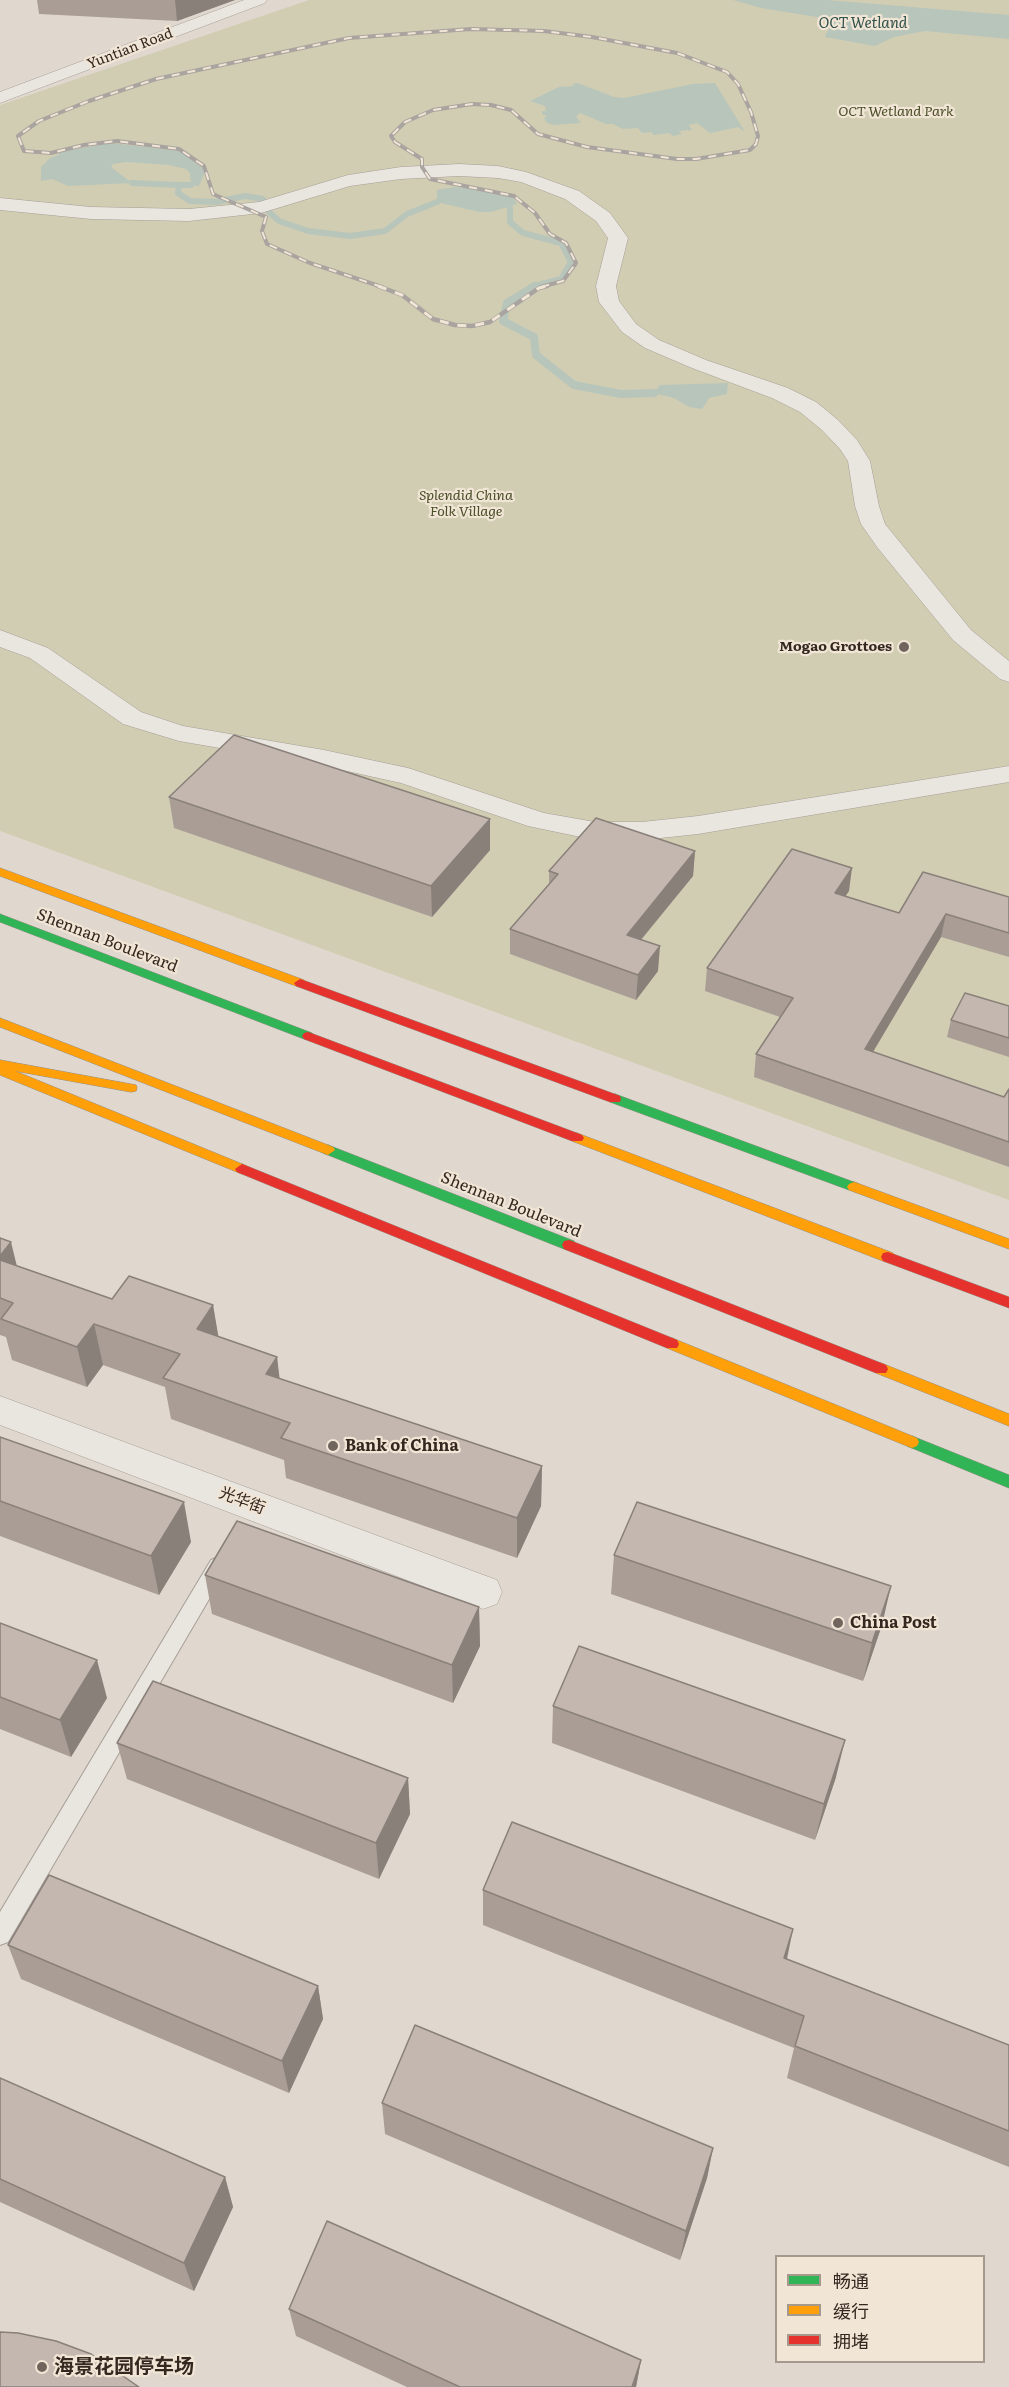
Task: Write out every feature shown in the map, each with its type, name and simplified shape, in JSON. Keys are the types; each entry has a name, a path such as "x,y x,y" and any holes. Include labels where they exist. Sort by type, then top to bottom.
{"main road":[{"path":"0,872 1009,1244"},
{"name":"Shennan Boulevard","path":"0,918 1009,1303"},
{"name":"Shennan Boulevard","path":"0,1022 1009,1420"},
{"path":"0,1064 210,1103"},
{"path":"0,1070 1009,1482"}],"street":[{"name":"Yuntian Road","path":"0,98 259,0"},
{"path":"0,204 91,213 189,215 267,205 348,181 401,173 459,170 498,172 526,178 572,195 603,217 618,238 606,286 609,302 629,328 652,344 699,364 780,393 808,407 830,425 859,461 867,506 873,524 885,542 962,635 1009,674"},
{"path":"0,638 39,653 132,718 179,733 324,758 408,776 538,820 595,831 642,831 698,825 1009,774"},
{"name":"光华街","path":"0,1410 249,1516 483,1592"}],"lane":[{"path":"0,1934 230,1546"}],"green space":[{"name":"Splendid China Folk Village","path":"309,0 1009,0 1009,1200 0,831 0,105"}],"water":[{"name":"OCT Wetland","path":"733,0 827,0 1009,15 1009,39 925,31 894,37 875,46 825,37 832,22 823,18 761,8"},
{"path":"578,83 614,97 624,98 693,84 715,83 745,132 738,127 710,133 697,123 689,125 692,130 679,131 682,134 654,135 651,132 642,133 638,128 623,129 613,124 606,124 580,113 576,117 581,123 554,125 547,123 544,118 547,116 542,114 542,111 546,111 545,106 530,101 559,87 574,86 572,84"},
{"path":"111,143 180,151 204,169 204,174 199,186 191,185 190,173 186,169 169,165 126,162 113,164 111,167 132,183 68,186 52,179 41,181 41,167 50,158 59,155 59,152"},
{"path":"454,187 488,190 513,197 517,204 491,212 479,212 437,202 437,190"},
{"path":"728,383 727,394 709,398 702,409 689,407 674,398 654,393 660,385"}],"building":[{"path":"234,735 490,819 431,886 169,797"},
{"path":"596,818 695,851 627,935 660,946 638,975 510,929 558,874 549,871"},
{"path":"792,849 852,868 835,893 899,913 923,872 1009,897 1009,933 946,914 865,1049 1004,1097 1009,1089 1009,1142 756,1054 793,998 707,968"},
{"path":"965,993 1009,1006 1009,1038 951,1020"},
{"path":"0,1238 11,1242 0,1256"},
{"path":"0,1260 112,1299 129,1276 213,1305 197,1329 277,1357 266,1374 542,1466 517,1518 281,1438 290,1423 163,1378 180,1354 94,1324 77,1347 1,1319 13,1303 0,1298"},
{"path":"0,1437 184,1502 151,1556 0,1501"},
{"path":"637,1502 891,1586 872,1643 614,1555"},
{"path":"237,1521 479,1607 452,1665 205,1575"},
{"path":"0,1623 97,1660 60,1720 0,1697"},
{"path":"579,1646 845,1740 824,1804 553,1706"},
{"path":"153,1681 408,1778 376,1843 117,1743"},
{"path":"512,1822 793,1929 784,1958 1009,2045 1009,2131 795,2046 804,2016 483,1890"},
{"path":"49,1875 318,1986 282,2061 8,1945"},
{"path":"415,2025 713,2148 686,2231 382,2103"},
{"path":"0,2078 225,2177 184,2263 0,2179"},
{"path":"327,2221 641,2360 632,2387 460,2387 289,2309"},
{"path":"0,2332 18,2333 56,2341 91,2354 139,2387 0,2387"}],"waterway":[{"path":"132,183 179,185"},
{"path":"179,185 191,185"},
{"path":"179,185 178,193 190,201 216,202 245,196 263,199 267,210 279,221 308,231 350,236 385,231 407,214 437,202"},
{"path":"510,208 510,222 523,233 561,243 571,262 561,279 531,287"},
{"path":"535,286 507,303 503,321 534,337 536,355 574,385 621,394 654,393"}],"railway":[{"path":"382,287 310,263 267,244 262,231 266,217 213,194 204,166 179,149 117,141 84,145 51,153 24,151 18,136 39,121 89,101 156,79 349,38 471,29 544,31 592,37 677,53 727,72 738,84 751,112 758,136 756,144 750,150 696,159 677,159 587,147 538,134 511,110 491,105 472,104 433,110 405,122 391,136 395,142 422,159 422,167 430,179 514,196 535,213 550,234 566,243 576,263 563,281 541,287"},
{"path":"378,286 402,295 433,319 455,325 472,326 490,322 539,288 547,286"}],"traffic: fast":[{"path":"0,918 308,1036"},
{"path":"615,1099 854,1187"},
{"path":"328,1150 569,1245"},
{"path":"912,1442 1009,1482"}],"traffic: slow":[{"path":"0,872 300,983"},
{"path":"0,1022 328,1150"},
{"path":"0,1064 131,1088"},
{"path":"0,1070 242,1169"},
{"path":"577,1138 888,1257"},
{"path":"854,1187 1009,1244"},
{"path":"672,1344 912,1442"},
{"path":"881,1369 1009,1420"}],"traffic: jam":[{"path":"300,983 615,1099"},
{"path":"308,1036 577,1138"},
{"path":"242,1169 672,1344"},
{"path":"569,1245 881,1369"},
{"path":"888,1257 1009,1303"}],"place":[{"name":"Mogao Grottoes","path":"904,647"},
{"name":"Bank of China","path":"333,1446"},
{"name":"China Post","path":"838,1623"},
{"name":"海景花园停车场","path":"42,2367"}],"park label":[{"name":"OCT Wetland Park","path":"896,112"}]}
